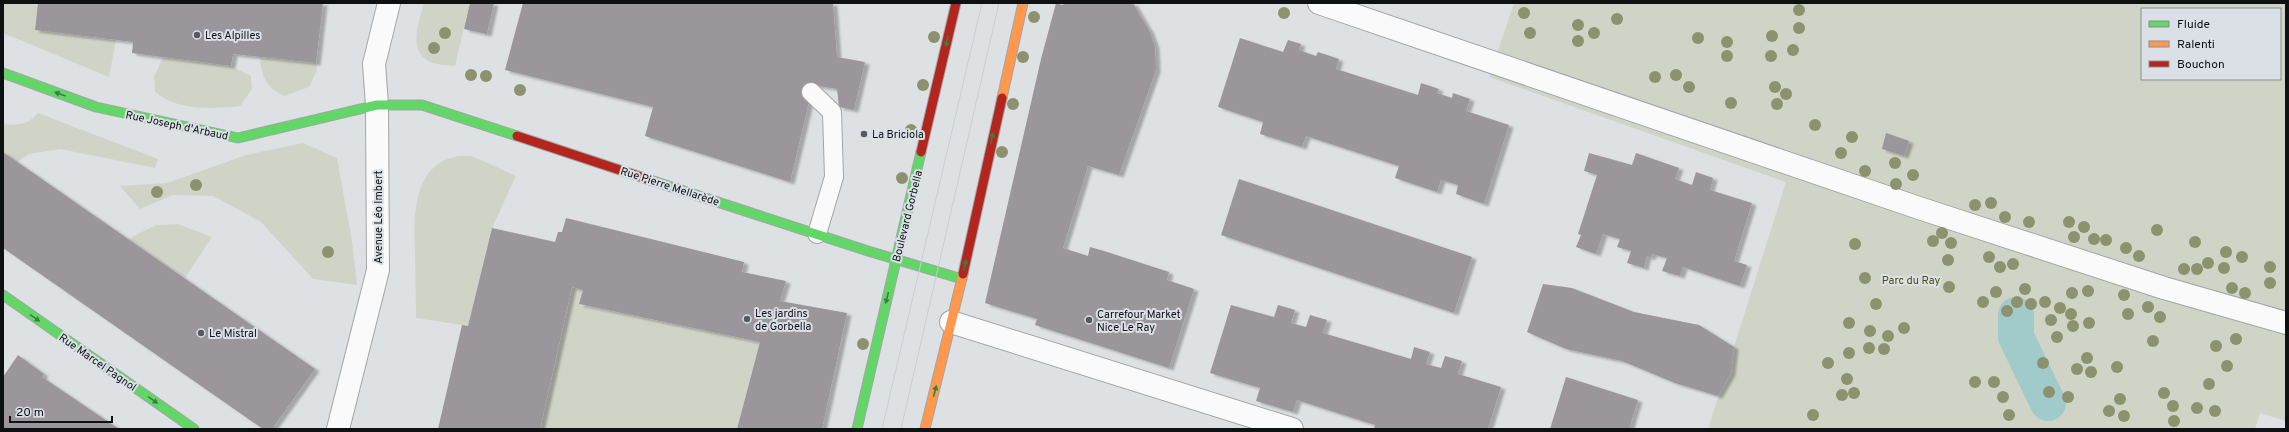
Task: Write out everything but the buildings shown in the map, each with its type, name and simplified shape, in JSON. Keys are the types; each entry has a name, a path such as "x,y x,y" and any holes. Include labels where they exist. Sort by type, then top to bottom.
{"street":[{"name":"Avenue Léo Imbert","path":"338,429 378,270 377,105 374,64 390,3"},
{"name":"Boulevard Gorbella","path":"857,429 956,3"},
{"path":"926,429 962,279 1022,3"},
{"path":"1319,3 1919,208 2164,288 2286,323"},
{"name":"Rue Joseph d'Arbaud","path":"3,73 96,108 238,138 377,105"},
{"name":"Rue Pierre Mellarède","path":"377,105 422,104 896,260 962,279"},
{"name":"Rue Marcel Pagnol","path":"3,295 194,429"},
{"path":"951,322 1292,429"}],"lane":[{"path":"811,92 832,112 834,177 817,234"}],"green space":[{"path":"3,3 38,3 35,30 116,40 109,77 3,33"},
{"path":"424,3 470,3 455,66 437,64 428,61 422,56 418,49 418,26"},
{"name":"Parc du Ray","path":"1514,3 2286,3 2286,421 2260,413 2255,429 1708,429 1786,182 1489,77"},
{"path":"163,57 231,66 251,76 252,89 240,106 207,108 184,106 174,103 155,92 154,77"},
{"path":"260,57 316,63 317,70 309,87 284,96 273,89 266,81 263,76"},
{"path":"38,113 158,159 155,168 60,149 29,154 17,162 3,152 3,124 26,122"},
{"path":"303,143 337,158 352,241 357,285 313,279 261,222 213,196 173,195 140,209 120,186 167,183 246,155"},
{"path":"456,156 472,156 516,176 492,228 468,326 416,318 415,225 418,196 422,183 430,172 440,163"},
{"path":"178,224 212,237 185,278 128,239 156,225"},
{"path":"572,287 583,290 580,305 760,342 737,429 540,429"}],"waterway":[{"path":"2016,315 2016,337 2048,403"}],"tram line":[{"path":"882,429 982,3"},
{"path":"901,429 999,3"}],"traffic: fast":[{"path":"3,73 96,107 238,138 377,105 422,105 517,136"},
{"path":"857,429 921,152"},
{"path":"650,180 868,251 962,279"},
{"path":"3,295 194,429"}],"traffic: slow":[{"path":"1002,98 1023,3"},
{"path":"925,429 963,274"}],"traffic: jam":[{"path":"921,152 956,3"},
{"path":"963,274 1002,98"},
{"path":"517,136 650,180"}],"place":[{"name":"Les Alpilles","path":"197,35"},
{"name":"La Briciola","path":"864,134"},
{"name":"Les jardins de Gorbella","path":"747,319"},
{"name":"Carrefour Market Nice Le Ray","path":"1089,320"},
{"name":"Le Mistral","path":"201,333"}]}
